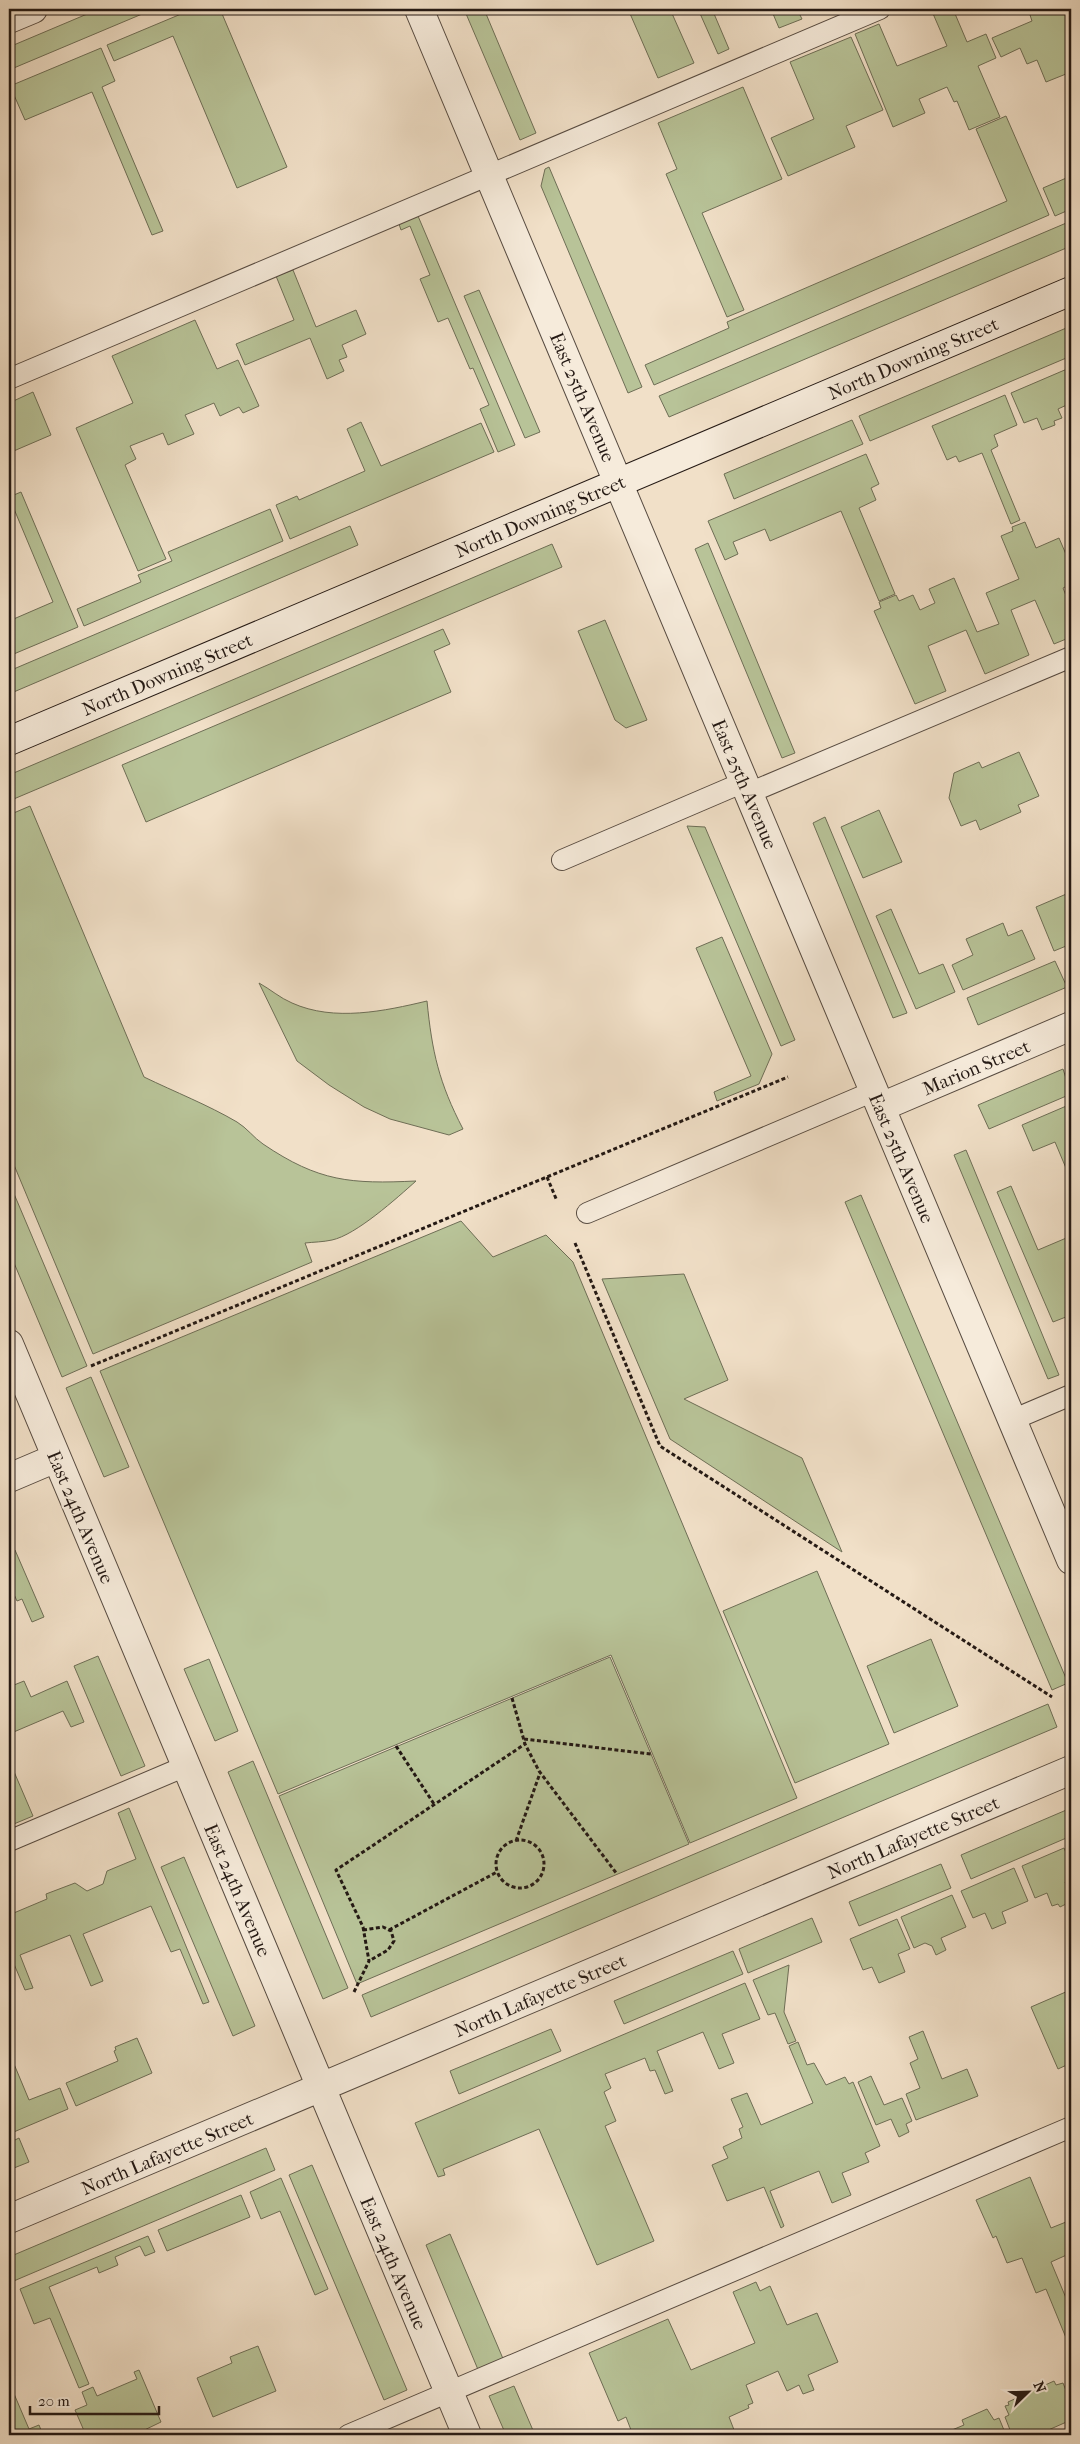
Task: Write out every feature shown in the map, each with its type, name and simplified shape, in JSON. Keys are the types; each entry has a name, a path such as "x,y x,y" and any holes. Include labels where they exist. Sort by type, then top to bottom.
{"street":[{"path":"9,19 33,9"},
{"name":"East 25th Avenue","path":"419,9 1071,1560"},
{"name":"North Downing Street","path":"9,741 1071,291"},
{"name":"Marion Street","path":"878,1099 1071,1026"},
{"name":"East 24th Avenue","path":"9,1344 467,2435"},
{"path":"9,1478 56,1458"},
{"name":"North Lafayette Street","path":"9,2219 1071,1770"}],"lane":[{"path":"9,379 880,9"},
{"path":"562,860 1071,657"},
{"path":"587,1213 878,1099"},
{"path":"1012,1420 1071,1395"},
{"path":"9,1841 186,1766"},
{"path":"348,2435 1071,2127"}],"path":[{"path":"91,1366 788,1077"},
{"path":"547,1177 558,1204"},
{"path":"574,1240 660,1446 1052,1697"},
{"path":"512,1698 524,1742 540,1773 617,1874"},
{"path":"354,1992 368,1961 363,1930 336,1870 524,1742 651,1754"},
{"path":"396,1746 434,1804"},
{"path":"516,1841 540,1773"},
{"path":"516,1841 526,1842 539,1851 543,1866 541,1874 531,1886 515,1888 502,1881 497,1872 496,1860 504,1846 516,1841"},
{"path":"388,1930 497,1872"},
{"path":"363,1930 383,1927 391,1931 394,1941 388,1950 368,1961"}],"green space":[{"path":"99,9 154,9 9,70 9,47"},
{"path":"193,9 220,9 287,167 237,188 173,36 114,61 107,45"},
{"path":"464,9 484,9 536,133 520,140"},
{"path":"628,9 670,9 694,63 658,78"},
{"path":"698,9 712,9 729,49 718,54"},
{"path":"771,9 797,9 802,19 779,28"},
{"path":"931,9 953,9 967,42 986,34 996,58 978,66 1000,117 969,130 957,101 954,102 947,87 919,99 925,113 893,127 855,34 879,24 897,66 947,46"},
{"path":"1045,9 1071,9 1071,72 1046,82 1037,60 1027,64 1020,48 1001,57 992,38 1032,21 1030,15"},
{"path":"851,37 883,110 846,126 855,147 788,176 771,138 814,119 790,62"},
{"path":"101,48 115,81 102,87 163,231 152,235 92,92 25,120 10,86"},
{"path":"743,87 782,179 702,213 744,310 727,317 666,174 677,169 658,123"},
{"path":"1006,116 1049,215 654,385 645,365 729,328 727,322 1007,201 976,129"},
{"path":"549,167 642,387 628,393 541,186 545,169"},
{"path":"1071,176 1071,209 1055,216 1043,188"},
{"path":"418,216 515,445 498,452 480,409 489,405 473,368 470,369 448,318 438,322 420,279 430,275 410,226 401,230 399,224"},
{"path":"1071,221 1071,246 669,417 659,396"},
{"path":"293,270 316,327 356,310 366,334 342,345 347,357 339,360 344,371 327,379 310,338 245,365 236,344 294,320 276,276"},
{"path":"479,290 540,432 525,438 464,296"},
{"path":"195,320 217,369 238,360 259,406 243,413 239,407 220,416 214,403 185,415 194,434 168,445 163,433 130,446 136,459 125,465 166,559 138,571 76,428 133,403 112,356"},
{"path":"1071,326 1071,356 870,441 859,416"},
{"path":"1067,369 1071,378 1071,403 1058,409 1062,418 1054,421 1055,425 1042,430 1037,418 1024,423 1011,393"},
{"path":"33,392 51,435 9,453 9,403"},
{"path":"1005,395 1017,425 994,435 998,446 991,450 1020,520 1011,524 982,453 959,462 956,456 947,460 932,426"},
{"path":"852,420 863,444 734,499 724,474"},
{"path":"361,422 381,466 481,423 494,452 290,539 276,505 297,496 299,500 365,471 347,429"},
{"path":"866,454 879,484 871,488 876,500 859,508 895,594 879,601 841,511 770,541 765,529 733,542 738,554 725,560 708,521"},
{"path":"21,492 78,627 9,656 9,621 53,602 9,497"},
{"path":"270,509 283,541 84,626 77,609 141,582 138,575 172,561 168,552"},
{"path":"1025,522 1036,548 1059,538 1071,566 1071,584 1063,588 1071,608 1071,637 1054,644 1035,600 1011,610 1029,655 985,674 966,630 928,646 946,691 915,704 874,611 881,608 879,602 896,595 899,601 913,595 920,610 935,603 929,589 954,578 977,632 999,624 986,593 1019,579 1001,536 1013,531 1012,527"},
{"path":"350,526 358,545 9,694 9,671"},
{"path":"708,543 795,753 782,758 695,549"},
{"path":"552,544 562,567 9,801 9,775"},
{"path":"605,620 647,720 626,728 615,720 578,631"},
{"path":"443,629 450,644 434,651 451,692 146,822 122,765"},
{"path":"1019,752 1039,796 1018,805 1021,812 980,830 976,820 961,826 949,798 954,773 979,762 982,768"},
{"path":"30,806 144,1077 241,1124 260,1142 283,1157 319,1173 354,1181 416,1181 376,1215 353,1231 332,1240 305,1243 312,1262 93,1354 9,1153 9,815"},
{"path":"879,810 902,862 863,878 841,827"},
{"path":"825,817 907,1013 893,1018 813,823"},
{"path":"687,826 705,827 795,1040 781,1046"},
{"path":"1071,892 1071,944 1054,951 1036,907"},
{"path":"891,909 919,974 943,964 955,992 916,1009 876,916"},
{"path":"1003,923 1008,936 1022,930 1035,959 963,990 952,965 973,955 966,939"},
{"path":"722,937 772,1054 759,1084 717,1101 714,1092 751,1076 696,948"},
{"path":"1055,961 1067,987 978,1025 967,998"},
{"path":"259,983 292,1003 308,1009 325,1012 359,1013 427,1001 431,1036 442,1082 463,1129 449,1135 390,1119 364,1107 329,1085 297,1061"},
{"path":"1063,1069 1071,1094 989,1129 978,1105"},
{"path":"1071,1104 1071,1180 1055,1142 1033,1151 1022,1125"},
{"path":"966,1150 1059,1375 1048,1379 954,1155"},
{"path":"9,1182 87,1366 62,1377 9,1251"},
{"path":"1011,1186 1038,1250 1071,1236 1071,1315 1053,1322 997,1192"},
{"path":"861,1195 1068,1683 1052,1690 845,1202"},
{"path":"461,1221 493,1257 546,1235 573,1262 797,1798 690,1843 611,1655 278,1794 100,1371"},
{"path":"684,1274 728,1380 684,1399 802,1458 842,1552 670,1439 602,1279"},
{"path":"91,1377 129,1467 104,1477 66,1388"},
{"path":"15,1550 44,1617 32,1622 22,1599 17,1601 12,1590 9,1591 9,1552"},
{"path":"817,1571 889,1744 795,1783 723,1611"},
{"path":"931,1639 958,1706 894,1733 867,1666"},
{"path":"98,1656 145,1766 121,1776 74,1666"},
{"path":"610,1657 689,1844 357,1984 279,1796"},
{"path":"209,1659 238,1731 215,1741 184,1669"},
{"path":"24,1681 31,1697 67,1681 84,1722 71,1727 63,1711 9,1734 9,1687"},
{"path":"1048,1704 1057,1727 371,2017 362,1995"},
{"path":"9,1760 33,1816 9,1826"},
{"path":"253,1761 348,1988 323,1999 228,1772"},
{"path":"129,1808 209,2002 203,2004 180,1949 171,1952 151,1906 83,1934 103,1981 91,1986 70,1935 20,1955 33,1988 25,1990 11,1957 9,1957 9,1915 47,1899 46,1894 75,1883 87,1891 103,1884 107,1871 136,1859 118,1813"},
{"path":"1071,1808 1071,1836 971,1879 961,1855"},
{"path":"1064,1848 1071,1865 1071,1879 1065,1882 1070,1895 1066,1897 1068,1903 1060,1907 1058,1904 1052,1906 1047,1893 1035,1898 1022,1866"},
{"path":"184,1857 255,2026 233,2036 161,1867"},
{"path":"941,1864 951,1888 859,1926 849,1902"},
{"path":"1014,1868 1028,1901 1002,1912 1006,1923 992,1929 985,1913 973,1918 961,1891"},
{"path":"952,1895 966,1927 941,1938 946,1950 936,1955 932,1946 925,1943 914,1948 901,1917"},
{"path":"812,1918 822,1942 748,1973 739,1949"},
{"path":"897,1919 910,1949 898,1954 905,1972 879,1983 872,1967 863,1970 850,1939"},
{"path":"733,1951 743,1974 624,2024 614,2001"},
{"path":"789,1965 784,2012 796,2041 788,2044 775,2013 768,2015 753,1980"},
{"path":"745,1983 760,2019 722,2034 734,2063 719,2069 703,2032 657,2051 673,2091 665,2094 655,2070 650,2071 645,2058 605,2074 611,2088 604,2092 616,2121 605,2126 654,2241 597,2265 539,2129 443,2169 445,2175 438,2177 415,2123"},
{"path":"1068,1991 1071,1997 1071,2063 1058,2069 1031,2007"},
{"path":"551,2029 561,2051 459,2094 450,2071"},
{"path":"923,2031 942,2079 967,2069 978,2096 916,2120 906,2094 920,2088 910,2063 918,2059 909,2037"},
{"path":"137,2038 152,2073 76,2106 66,2083 118,2061 114,2051 116,2050 115,2047"},
{"path":"798,2042 807,2065 814,2063 826,2085 845,2077 849,2084 853,2082 880,2146 865,2153 869,2162 842,2173 851,2195 832,2203 819,2171 770,2191 784,2226 781,2228 764,2187 727,2201 712,2165 728,2158 723,2147 742,2138 739,2129 743,2127 731,2099 747,2093 761,2125 813,2103 789,2046"},
{"path":"9,2052 29,2100 60,2088 68,2109 9,2134"},
{"path":"871,2076 884,2105 902,2098 912,2121 906,2124 909,2132 899,2137 891,2119 876,2125 858,2082"},
{"path":"19,2138 29,2162 9,2170 9,2143"},
{"path":"266,2148 275,2170 9,2283 9,2257"},
{"path":"312,2165 407,2390 384,2400 289,2175"},
{"path":"1030,2177 1051,2228 1071,2220 1071,2253 1051,2262 1071,2310 1071,2350 1046,2289 1036,2293 1022,2258 1007,2263 996,2236 993,2238 976,2200"},
{"path":"281,2178 328,2289 315,2295 280,2211 261,2219 250,2192"},
{"path":"241,2195 250,2217 167,2251 158,2230"},
{"path":"450,2234 504,2361 479,2372 426,2245"},
{"path":"148,2236 155,2252 145,2256 140,2246 115,2257 118,2265 99,2273 97,2267 49,2287 89,2384 79,2388 50,2318 34,2324 20,2289"},
{"path":"756,2282 760,2291 770,2286 787,2325 817,2313 838,2362 808,2375 814,2390 803,2394 799,2385 787,2391 778,2371 746,2385 753,2403 748,2405 749,2408 729,2417 736,2435 613,2435 631,2430 626,2417 618,2421 589,2353 668,2319 691,2370 755,2343 733,2292"},
{"path":"258,2346 276,2391 213,2417 197,2378 232,2363 230,2357"},
{"path":"139,2370 161,2422 134,2435 81,2435 85,2433 75,2410 87,2405 82,2392 93,2387 97,2396 137,2379 134,2372"},
{"path":"1054,2381 1056,2385 1063,2383 1071,2403 1071,2420 1037,2435 1012,2435 1005,2417 1009,2415 1005,2406 1009,2405 1008,2402"},
{"path":"9,2382 29,2429 39,2425 43,2435 9,2435"},
{"path":"514,2386 535,2435 506,2435 489,2396"},
{"path":"987,2409 994,2420 999,2418 1006,2435 940,2435 964,2425 962,2420"}]}
